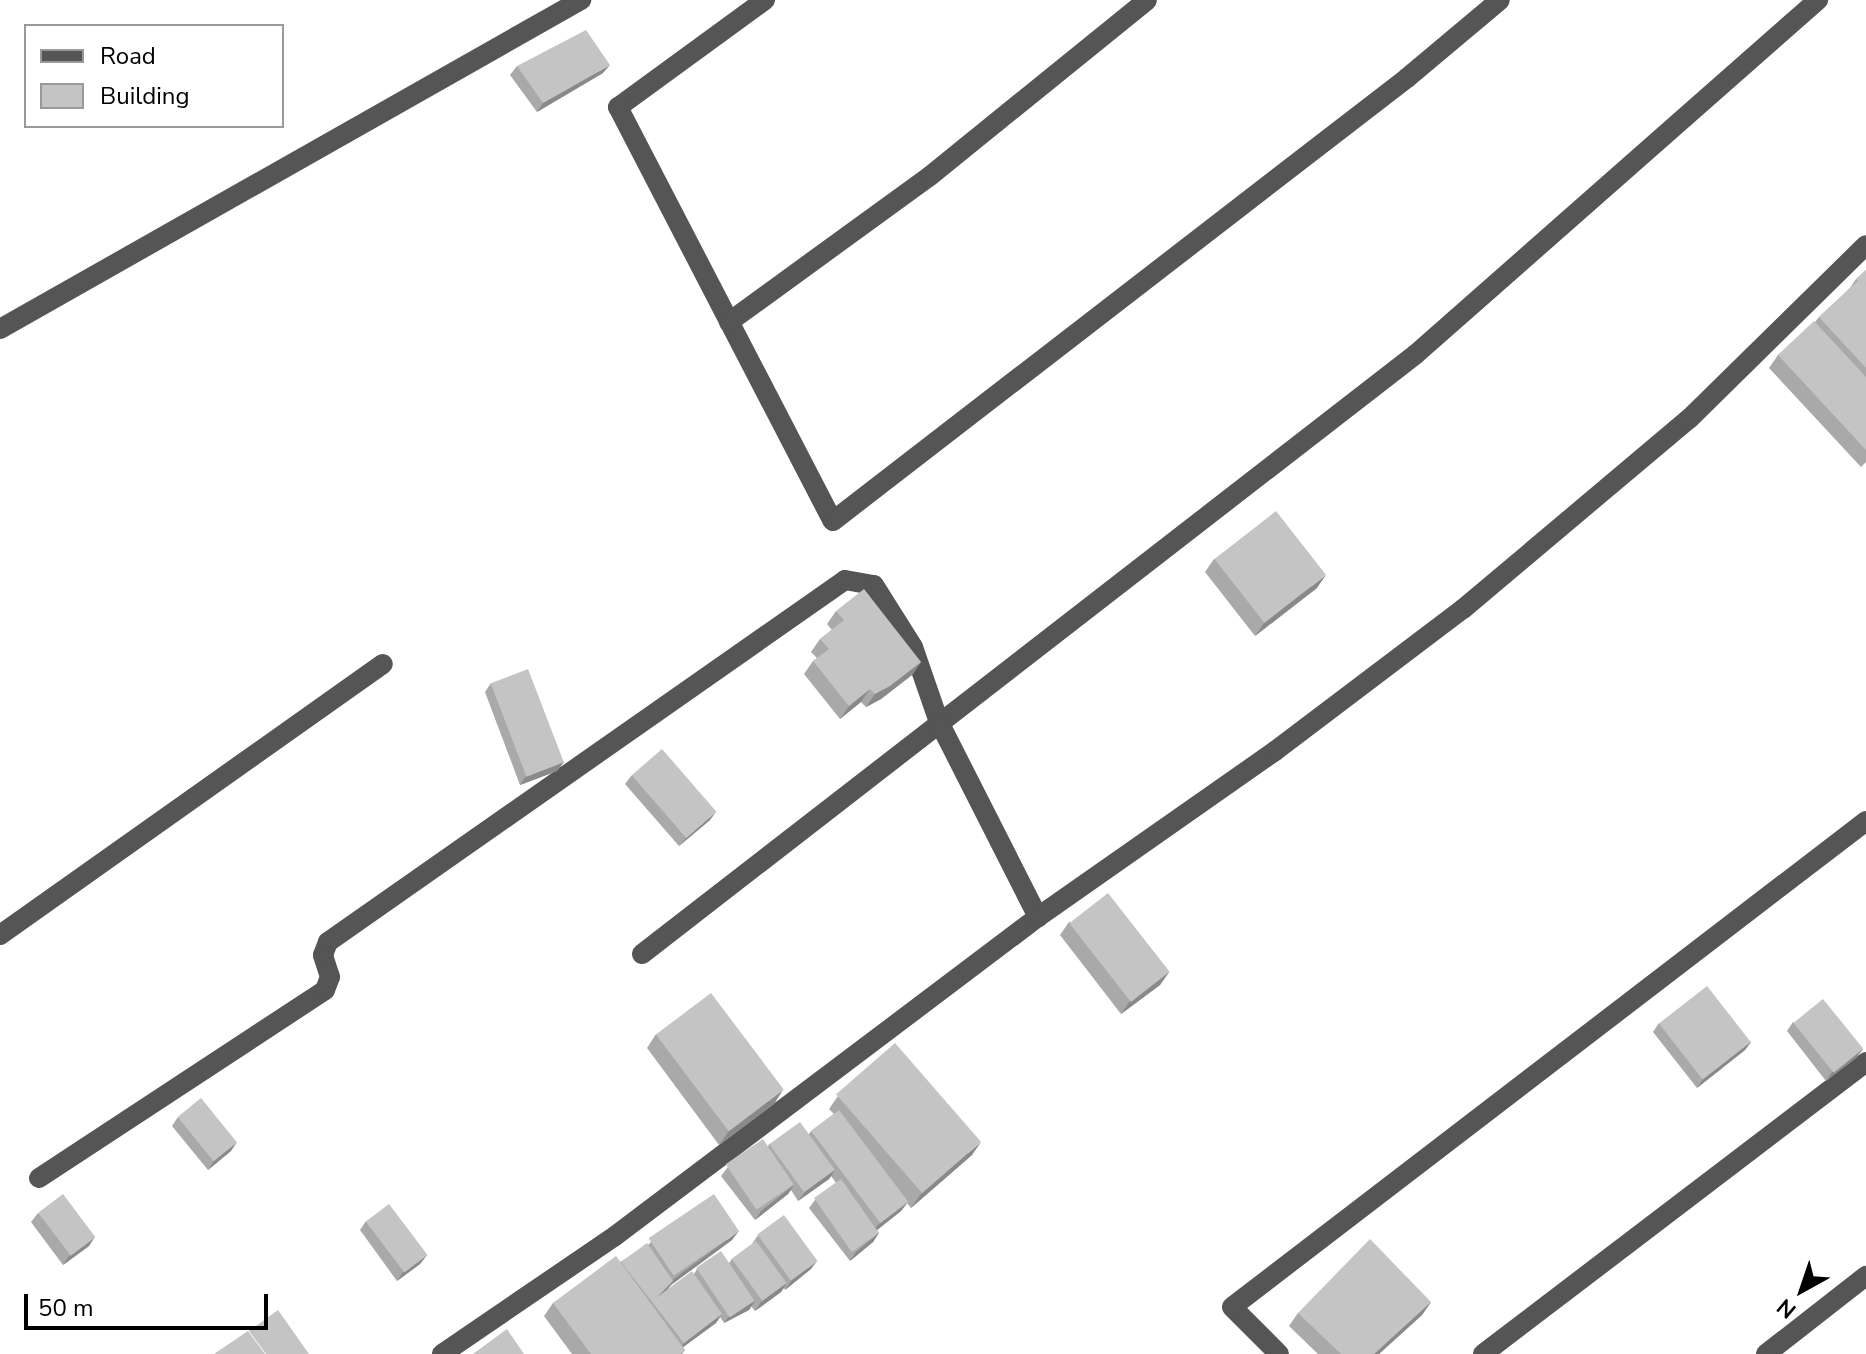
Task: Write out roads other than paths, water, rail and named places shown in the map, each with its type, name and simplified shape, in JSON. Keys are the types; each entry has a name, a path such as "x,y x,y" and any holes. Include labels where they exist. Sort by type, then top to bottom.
{"street":[{"path":"0,329 581,0"},
{"path":"765,0 618,107 833,521 1407,78 1500,0"},
{"path":"729,322 930,176 1147,0"},
{"path":"642,954 1416,354 1818,0"},
{"path":"442,1354 615,1236 1038,917 1287,742 1463,609 1689,419 1866,245"},
{"path":"39,1178 325,990 328,942 845,580 874,585 913,647 939,722 1038,917"},
{"path":"0,935 383,664"},
{"path":"1279,1354 1232,1307 1866,821"},
{"path":"1483,1354 1866,1062"},
{"path":"1766,1354 1866,1276"}]}
